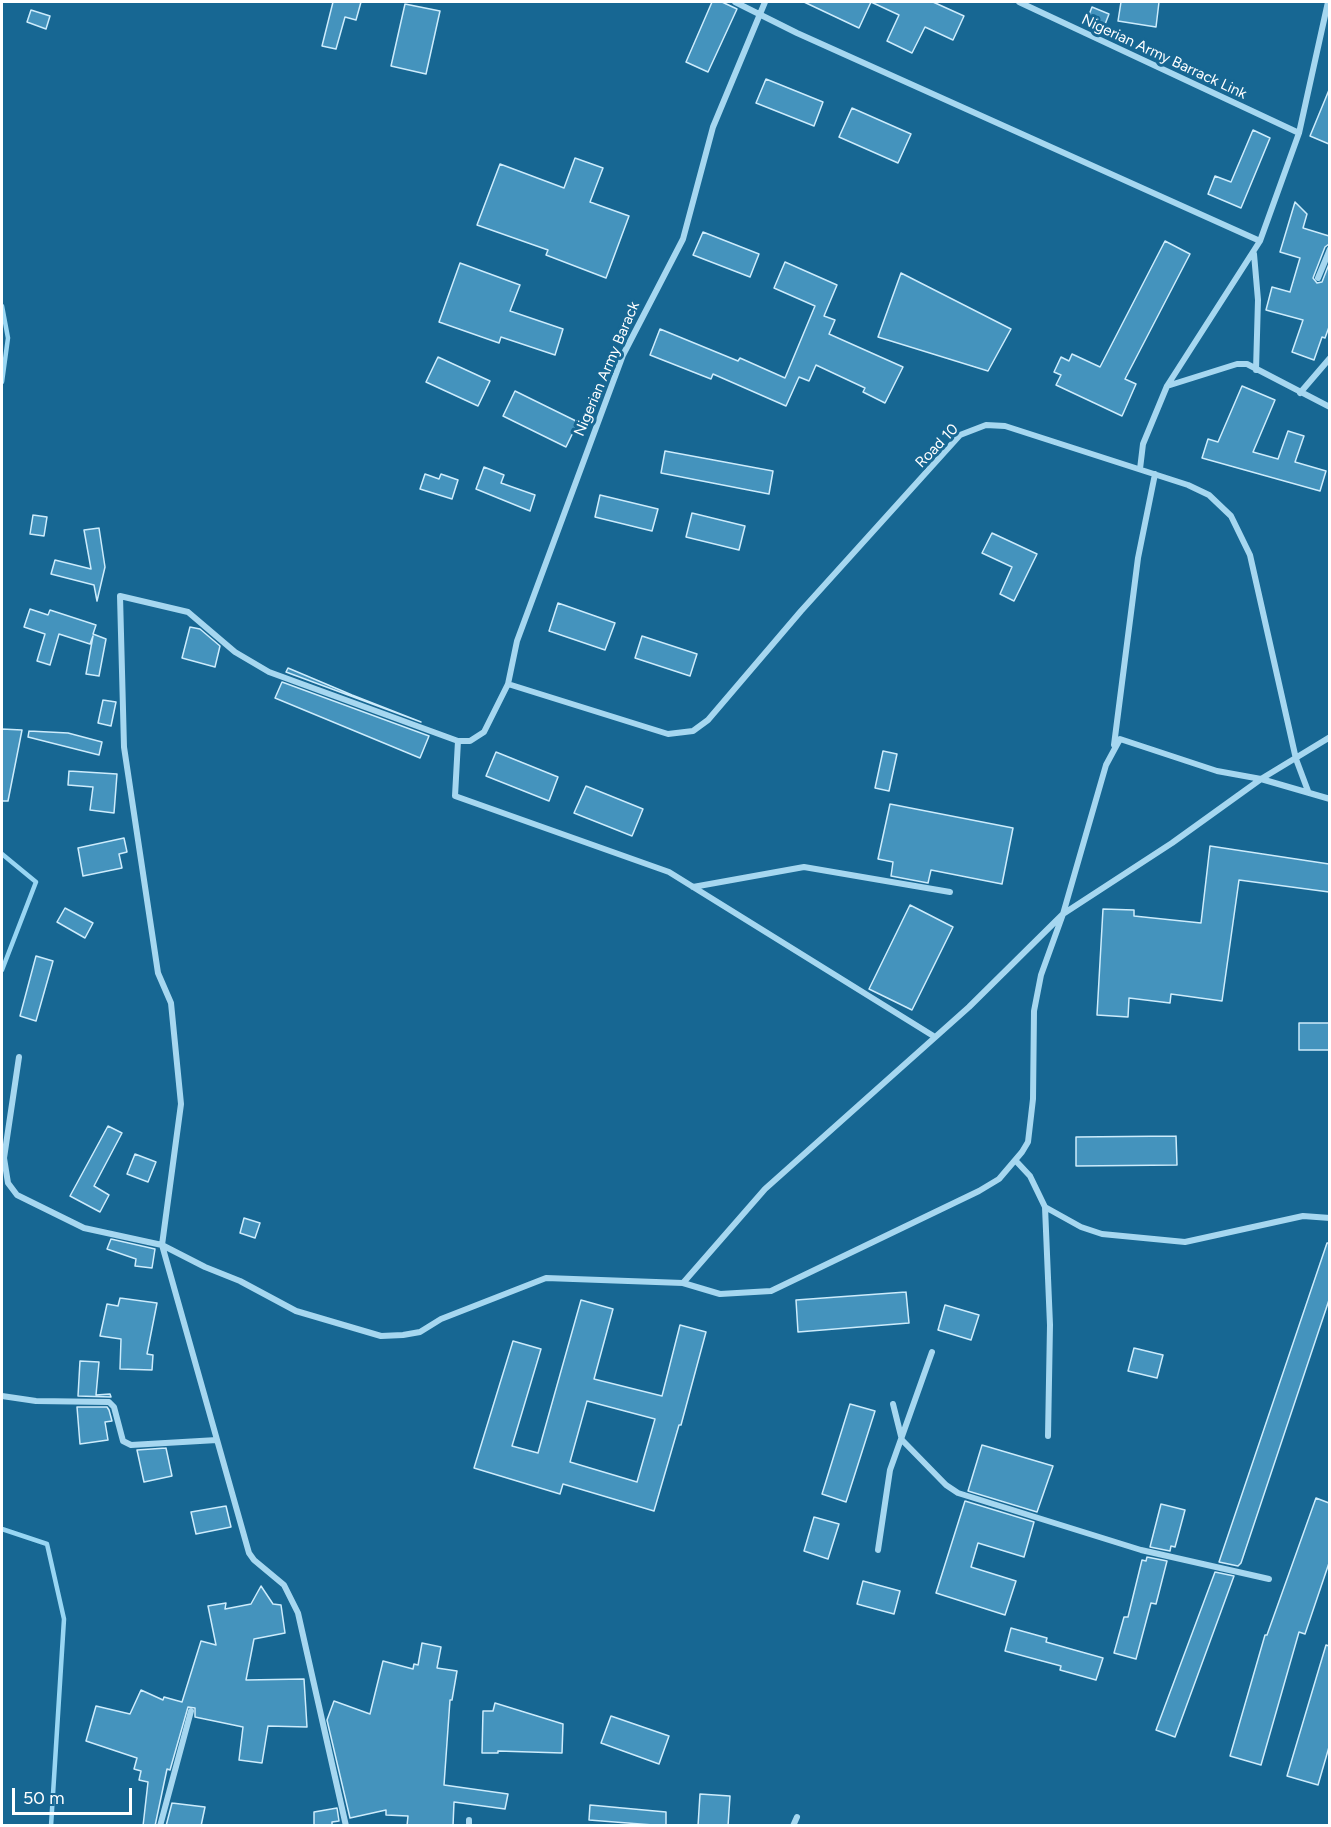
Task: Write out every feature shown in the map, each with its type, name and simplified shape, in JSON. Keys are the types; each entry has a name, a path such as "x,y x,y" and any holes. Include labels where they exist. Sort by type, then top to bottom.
{"street":[{"path":"735,2 761,13 796,33 1260,242"},
{"name":"Nigerian Army Barack","path":"458,741 470,741 484,732 508,684 517,640 562,514 623,355 683,238 713,127 765,2"},
{"name":"Nigerian Army Barrack Link","path":"1019,2 1299,133"},
{"path":"1140,469 1143,444 1167,386 1260,242 1299,133 1328,2"},
{"path":"1318,278 1329,249"},
{"path":"1253,253 1258,300 1256,370"},
{"path":"1300,393 1329,358"},
{"path":"1167,386 1237,364 1247,364 1329,407"},
{"name":"Road 10","path":"508,684 668,734 693,731 708,720 951,443 969,429 986,424 1005,426 1155,474 1209,495 1231,516 1242,536 1260,591 1296,759 1308,791"},
{"path":"19,1057 4,1158 6,1175 12,1190 42,1209 84,1228 162,1245 205,1267 240,1281 296,1311 381,1336 420,1332 451,1315 546,1278 683,1283 720,1294 771,1291 979,1191 999,1179 1016,1161 1028,1142 1032,1099 1034,1011 1041,975 1063,914 1106,765 1114,746 1138,558 1155,474"},
{"path":"346,1826 296,1607 284,1585 249,1553 162,1245 181,1104 171,1003 158,973 124,747 120,596 188,612 235,652 269,672 458,741 454,796 669,872 935,1037"},
{"path":"683,1283 765,1189 935,1037 1063,914 1172,843 1261,780 1329,737"},
{"path":"1114,746 1120,739 1129,740 1217,771 1308,791 1329,799"},
{"path":"692,887 804,867 950,892"},
{"path":"1016,1161 1030,1176 1045,1207 1050,1325 1048,1436"},
{"path":"1045,1207 1081,1227 1102,1234 1185,1242 1303,1216 1329,1218"},
{"path":"878,1550 888,1481 932,1352"},
{"path":"2,1396 36,1401 109,1402 114,1407 123,1441 131,1445 217,1440"},
{"path":"893,1404 902,1440 946,1485 958,1493 1141,1550 1269,1579"},
{"path":"160,1826 191,1712"},
{"path":"794,1826 797,1817"}],"building":[{"path":"333,2 361,2 356,20 345,17 336,49 322,46"},
{"path":"712,2 722,2 737,9 708,72 686,62"},
{"path":"804,2 871,2 859,28"},
{"path":"871,2 933,2 964,16 953,40 925,27 912,53 887,41 899,15"},
{"path":"1121,2 1159,2 1156,27 1118,21"},
{"path":"405,4 440,11 426,74 391,66"},
{"path":"1092,7 1109,14 1104,27 1087,20"},
{"path":"31,10 50,16 46,29 27,22"},
{"path":"766,79 823,102 814,126 756,103"},
{"path":"1329,90 1329,144 1310,136"},
{"path":"852,108 911,134 898,163 839,137"},
{"path":"1253,130 1270,138 1241,208 1208,194 1215,176 1231,182"},
{"path":"575,158 603,168 590,202 629,216 606,278 546,255 548,250 477,225 500,164 564,188"},
{"path":"1295,202 1307,214 1303,228 1329,236 1329,244 1325,247 1313,278 1317,283 1322,282 1329,264 1329,327 1325,338 1322,337 1314,360 1292,352 1303,320 1266,310 1272,287 1290,292 1300,258 1280,252"},
{"path":"703,232 759,254 750,277 693,255"},
{"path":"1165,241 1190,254 1125,379 1136,384 1122,416 1056,385 1061,375 1054,372 1061,357 1069,361 1072,354 1100,367"},
{"path":"785,262 837,285 824,316 835,320 829,334 903,367 885,403 863,392 865,388 816,365 809,381 799,377 786,406 713,374 711,379 650,355 660,329 738,361 740,358 785,378 815,306 774,288"},
{"path":"460,263 520,285 510,311 563,329 555,355 501,337 499,343 439,322"},
{"path":"901,273 1011,329 988,371 878,337"},
{"path":"438,357 490,381 478,406 426,382"},
{"path":"1242,386 1275,400 1253,452 1278,459 1288,431 1304,436 1295,462 1326,471 1320,491 1202,458 1208,439 1218,442"},
{"path":"515,391 578,422 566,447 503,416"},
{"path":"665,451 773,471 769,494 661,473"},
{"path":"484,467 504,475 501,483 535,495 530,511 476,489"},
{"path":"425,474 439,479 441,474 458,480 452,499 420,489"},
{"path":"600,495 658,509 652,531 595,517"},
{"path":"692,513 745,526 739,550 686,537"},
{"path":"33,515 47,517 44,536 30,534"},
{"path":"99,528 105,567 97,601 94,585 51,574 55,560 91,569 84,530"},
{"path":"992,533 1037,554 1014,601 1000,594 1012,567 982,553"},
{"path":"558,603 615,623 605,650 549,631"},
{"path":"30,609 48,615 50,610 96,625 93,634 106,639 99,676 86,674 93,636 90,644 59,634 50,665 37,661 45,634 24,627"},
{"path":"190,627 200,629 220,646 215,667 182,658"},
{"path":"642,636 697,654 690,676 635,658"},
{"path":"288,668 352,695 421,722 286,672"},
{"path":"282,682 429,736 420,758 275,698"},
{"path":"103,700 116,702 111,726 98,723"},
{"path":"2,729 22,730 8,801 2,801"},
{"path":"29,731 68,733 102,742 99,755 28,737"},
{"path":"883,751 897,754 889,791 875,788"},
{"path":"496,752 558,777 549,801 486,776"},
{"path":"69,771 117,774 114,813 90,810 93,787 68,785"},
{"path":"586,786 643,809 632,836 574,813"},
{"path":"890,804 1013,828 1002,884 931,870 928,883 891,876 893,862 878,859"},
{"path":"124,838 127,852 119,854 122,868 83,876 78,848"},
{"path":"1210,846 1329,864 1329,892 1239,880 1222,1001 1171,994 1170,1003 1129,998 1128,1017 1097,1015 1103,909 1134,910 1134,916 1201,923"},
{"path":"910,905 953,927 912,1010 869,989"},
{"path":"65,908 93,923 85,938 57,922"},
{"path":"36,956 53,961 36,1021 20,1016"},
{"path":"1299,1023 1329,1023 1329,1050 1299,1050"},
{"path":"108,1126 122,1133 94,1186 109,1195 100,1212 70,1196"},
{"path":"1176,1136 1177,1165 1076,1166 1076,1137"},
{"path":"135,1154 156,1162 148,1182 127,1174"},
{"path":"244,1218 260,1223 255,1238 240,1233"},
{"path":"111,1239 155,1249 152,1268 135,1266 136,1259 107,1249"},
{"path":"1327,1243 1329,1243 1329,1300 1241,1563 1238,1566 1219,1562"},
{"path":"906,1292 909,1323 798,1332 796,1300"},
{"path":"120,1298 157,1303 147,1354 153,1355 152,1370 120,1369 121,1339 100,1336 107,1304 118,1306"},
{"path":"581,1300 613,1309 594,1379 662,1396 680,1325 706,1332 681,1425 679,1425 654,1511 563,1484 560,1494 474,1468 513,1341 541,1349 512,1446 538,1453","holes":["587,1401 655,1419 637,1482 570,1462"]},
{"path":"945,1305 979,1315 971,1340 938,1330"},
{"path":"1134,1348 1163,1355 1157,1378 1128,1371"},
{"path":"80,1361 99,1362 96,1395 110,1394 111,1397 78,1396"},
{"path":"850,1404 875,1411 846,1502 822,1494"},
{"path":"77,1407 107,1407 112,1421 105,1422 108,1440 80,1444"},
{"path":"982,1445 1053,1466 1037,1512 968,1491"},
{"path":"166,1448 172,1476 144,1482 137,1450"},
{"path":"1316,1498 1329,1503 1329,1563 1305,1634 1299,1632 1261,1765 1230,1756 1265,1635 1267,1635"},
{"path":"965,1501 1034,1522 1024,1557 978,1543 971,1567 1016,1581 1005,1615 936,1593"},
{"path":"1161,1504 1185,1510 1175,1547 1171,1546 1170,1551 1150,1547"},
{"path":"226,1506 231,1527 196,1534 191,1512"},
{"path":"814,1517 839,1524 828,1559 804,1551"},
{"path":"1147,1557 1167,1561 1156,1604 1151,1603 1136,1659 1114,1653 1124,1617 1128,1617 1142,1560 1146,1561"},
{"path":"1215,1572 1234,1576 1175,1737 1156,1730"},
{"path":"863,1581 900,1591 894,1614 857,1604"},
{"path":"261,1586 273,1604 281,1605 285,1633 254,1639 246,1680 304,1679 307,1727 268,1726 262,1763 239,1760 243,1727 195,1717 195,1708 188,1707 170,1770 167,1769 155,1826 143,1826 148,1782 139,1780 141,1771 134,1769 137,1758 86,1741 96,1706 130,1714 141,1690 163,1700 164,1697 182,1702 201,1641 216,1645 208,1606 226,1603 225,1609 251,1604"},
{"path":"1011,1628 1047,1638 1046,1642 1103,1658 1096,1680 1060,1670 1061,1666 1005,1651"},
{"path":"422,1643 441,1647 437,1668 457,1671 452,1700 450,1700 444,1785 508,1794 505,1809 454,1802 453,1826 407,1826 408,1816 386,1815 386,1810 350,1818 327,1720 334,1701 370,1714 383,1661 413,1669 414,1664 418,1665"},
{"path":"1326,1645 1329,1646 1329,1747 1318,1785 1287,1776"},
{"path":"495,1703 563,1724 562,1753 498,1751 498,1753 482,1753 483,1711 493,1711"},
{"path":"611,1716 669,1736 659,1764 601,1743"},
{"path":"700,1794 730,1796 728,1826 698,1826"},
{"path":"172,1803 205,1807 201,1826 166,1826"},
{"path":"590,1805 666,1812 666,1826 589,1820"},
{"path":"337,1808 339,1821 332,1822 332,1826 314,1826 314,1812"}],"waterway":[{"path":"2,306 8,338 2,382"},
{"path":"2,854 36,882 2,970"},
{"path":"2,1529 47,1544 64,1619 51,1826"}]}
